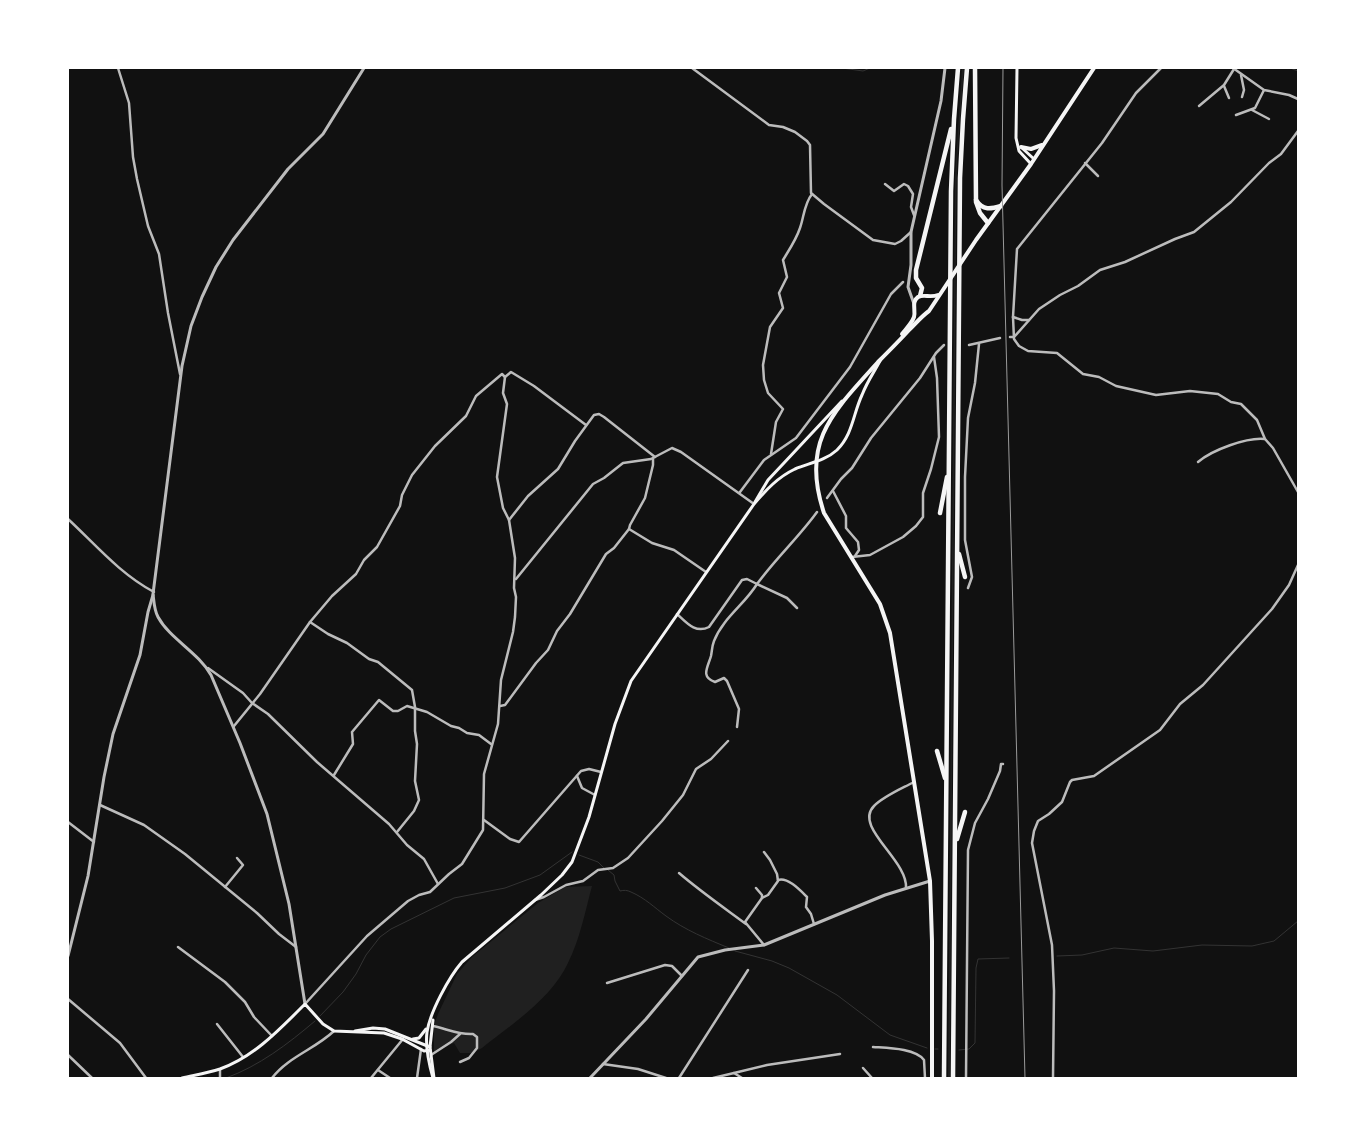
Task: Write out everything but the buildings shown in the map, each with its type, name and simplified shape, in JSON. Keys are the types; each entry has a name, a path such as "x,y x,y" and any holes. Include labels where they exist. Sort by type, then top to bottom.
{"highway":[{"path":"944,1078 950,251 954,119 958,68"},
{"path":"953,1078 960,161 967,68"},
{"path":"975,68 976,199 980,213 988,223"},
{"path":"919,297 922,288 916,278 916,270 954,119"},
{"path":"976,199 980,205 986,208 1001,206"},
{"path":"940,513 949,466"},
{"path":"957,548 966,577"},
{"path":"937,751 946,783"},
{"path":"955,846 965,812"}],"main road":[{"path":"1017,68 1017,142 1019,151 1031,164"},
{"path":"754,504 758,494 768,480 898,340 930,311 940,293 1031,164 1094,68"},
{"path":"1017,142 1034,159"},
{"path":"1021,146 1027,149 1035,149 1046,142"},
{"path":"898,340 913,320 914,306 919,297 934,296 940,293"},
{"path":"926,296 932,306"},
{"path":"914,306 919,313 925,314"},
{"path":"434,1078 429,1048 430,1025 449,981 462,962 534,901 562,875 572,862 581,839 615,724 631,681 754,504 770,486 783,476 825,458 841,446 850,432 864,388 881,359"},
{"path":"856,386 830,420 823,433 818,449 815,471 820,499 830,524 853,557 880,604 888,623 897,668 930,881 932,1078"},
{"path":"185,1078 220,1069 243,1057 272,1036 305,1004 323,1024 334,1031 384,1033 416,1039 422,1036 430,1025"},
{"path":"404,1038 421,1049 429,1048"},
{"path":"412,1039 429,1048 434,1078"}],"street":[{"path":"118,68 129,103 133,157 137,180 148,226 159,254 168,313 181,377"},
{"path":"68,956 85,889 113,734 140,654 153,593 181,377 191,326 207,285 220,260 256,208 288,169 323,134 364,68"},
{"path":"692,68 769,125 791,130 807,140 810,145 810,184 812,194 872,240 895,244 911,232"},
{"path":"914,306 908,287 911,265 911,232 941,101 945,68"},
{"path":"1161,68 1136,93 1102,142 1017,248 1013,317 1016,344 1033,352 1057,353 1083,374 1098,377 1116,386 1156,395 1190,391 1222,396 1231,402 1241,404 1259,423 1265,439 1298,492"},
{"path":"1199,106 1224,85 1234,68 1264,90 1289,95 1298,99"},
{"path":"1240,73 1244,80 1242,97"},
{"path":"1224,85 1230,98"},
{"path":"1236,116 1257,106 1264,90"},
{"path":"1252,110 1270,119"},
{"path":"1010,338 1014,337 1036,312 1049,302 1078,286 1100,270 1125,262 1174,239 1194,232 1237,197 1269,163 1281,154 1298,131"},
{"path":"1084,163 1098,176"},
{"path":"885,184 894,191 904,184 908,186 913,194 911,207 915,216"},
{"path":"772,454 776,425 783,409 768,393 764,380 763,360 770,327 783,308 779,293 787,277 783,260 794,241 807,202 812,194"},
{"path":"740,492 760,464 796,438 858,356 891,294 903,282"},
{"path":"909,292 912,296 919,297"},
{"path":"1013,317 1028,320"},
{"path":"969,345 1000,338"},
{"path":"968,588 972,578 966,540 965,478 968,418 975,383 979,344"},
{"path":"827,498 852,468 871,438 944,345"},
{"path":"853,557 870,555 903,538 916,526 923,516 923,493 939,437 937,378 934,357"},
{"path":"305,1004 364,938 411,899 430,892 466,859 481,835 484,820 484,774 498,724 501,680 515,620 515,561 509,520 503,508 497,477 507,405 503,393 505,377 511,372 586,425"},
{"path":"234,726 310,622 332,596 356,574 364,560 377,547 400,506 402,495 408,482 431,451 466,416 476,396 502,374 505,377"},
{"path":"509,520 528,496 558,469 594,415 601,415 654,457"},
{"path":"1198,462 1204,456 1219,450 1252,439 1265,439"},
{"path":"515,580 590,486 623,463 654,457 668,449 676,449 740,492 754,504"},
{"path":"500,706 508,702 536,663 548,650 557,631 570,614 606,554 614,548 629,529 646,498 654,457"},
{"path":"833,491 846,516 846,528 858,544 859,550 853,557"},
{"path":"737,727 739,709 729,684 724,678 715,682 706,675 713,643 718,633 776,558 804,529 817,512"},
{"path":"68,519 99,551 153,593 155,609 160,621 207,668 243,693 252,703 268,714 292,739 397,832 406,845 424,859 438,884"},
{"path":"629,529 648,540 674,550 706,572"},
{"path":"1053,1078 1054,991 1052,950 1032,844 1036,824 1062,802 1068,785 1072,780 1094,776 1160,730 1180,704 1203,685 1272,609 1287,589 1298,565"},
{"path":"677,614 694,629 705,629 711,625 742,580 747,579 786,598 798,608"},
{"path":"310,622 328,634 347,643 368,658 378,662 412,690 415,707 417,748 415,779 419,800 414,811 397,832"},
{"path":"207,668 218,688 234,726 267,814 288,896 305,1004"},
{"path":"334,775 354,744 352,732 378,701 396,712 407,706 415,707 467,733 479,735 492,744"},
{"path":"534,901 544,898 566,884 583,881 598,870 613,868 628,858 683,795 696,769 710,759 728,741"},
{"path":"966,1078 968,850 975,823 988,799 1001,764 1003,764"},
{"path":"484,820 510,840 519,842 555,799 585,769 594,769 601,772"},
{"path":"577,776 582,788 595,794"},
{"path":"906,888 903,871 873,832 869,816 875,805 914,782"},
{"path":"100,805 144,825 185,854 297,948"},
{"path":"68,822 94,842"},
{"path":"764,852 770,860 778,880"},
{"path":"225,887 244,865 238,858"},
{"path":"679,873 746,924 764,945"},
{"path":"778,880 782,879 790,883 806,897 806,907 811,914 814,924"},
{"path":"746,924 746,920 762,898 768,895 778,880"},
{"path":"590,1078 637,1030 698,957 725,950 764,945 906,888 930,881"},
{"path":"756,888 762,895 762,898"},
{"path":"178,947 225,982 245,1002 254,1017 272,1036"},
{"path":"607,983 665,966 672,966 682,976"},
{"path":"679,1078 716,1023 748,970"},
{"path":"68,999 120,1044 146,1078"},
{"path":"217,1024 243,1057"},
{"path":"430,1025 449,1029 460,1034 473,1034 477,1037 478,1042 475,1051 468,1058 460,1062"},
{"path":"272,1078 285,1065 334,1031"},
{"path":"431,1055 460,1034"},
{"path":"371,1078 404,1038"},
{"path":"873,1047 889,1048 917,1054 924,1060 925,1078"},
{"path":"417,1078 421,1049"},
{"path":"713,1078 767,1065 840,1054"},
{"path":"68,1055 92,1078"},
{"path":"603,1064 638,1069 666,1078"},
{"path":"863,1068 872,1078"},
{"path":"220,1069 220,1078"},
{"path":"378,1070 390,1078"},
{"path":"734,1073 742,1078"}],"shaded area":[{"path":"962,68 964,68 957,161 956,231 950,1078 948,1078 955,178"},
{"path":"592,886 576,944 561,976 552,988 530,1010 482,1048 472,1053 460,1053 454,1043 434,1052 434,1025 438,1014 457,974 472,957 538,903 565,887"}],"waterway":[{"path":"842,68 863,71 870,68"},
{"path":"1290,68 1298,71"},
{"path":"320,1016 343,992 356,974 366,955 380,937 391,929 454,898 505,888 540,875 572,852"},
{"path":"579,855 598,862 604,868"},
{"path":"608,870 614,875 620,891 636,894 681,926 729,948"},
{"path":"1057,956 1082,955 1114,948 1153,951 1202,945 1252,946 1274,941 1298,921"},
{"path":"735,951 772,961 789,968 837,995 890,1035 927,1048"},
{"path":"959,1050 969,1049 975,1043 976,968 978,959 1009,958"},
{"path":"226,1078 273,1054 315,1021"}],"railway":[{"path":"1003,68 1002,185 1025,1078"}]}
